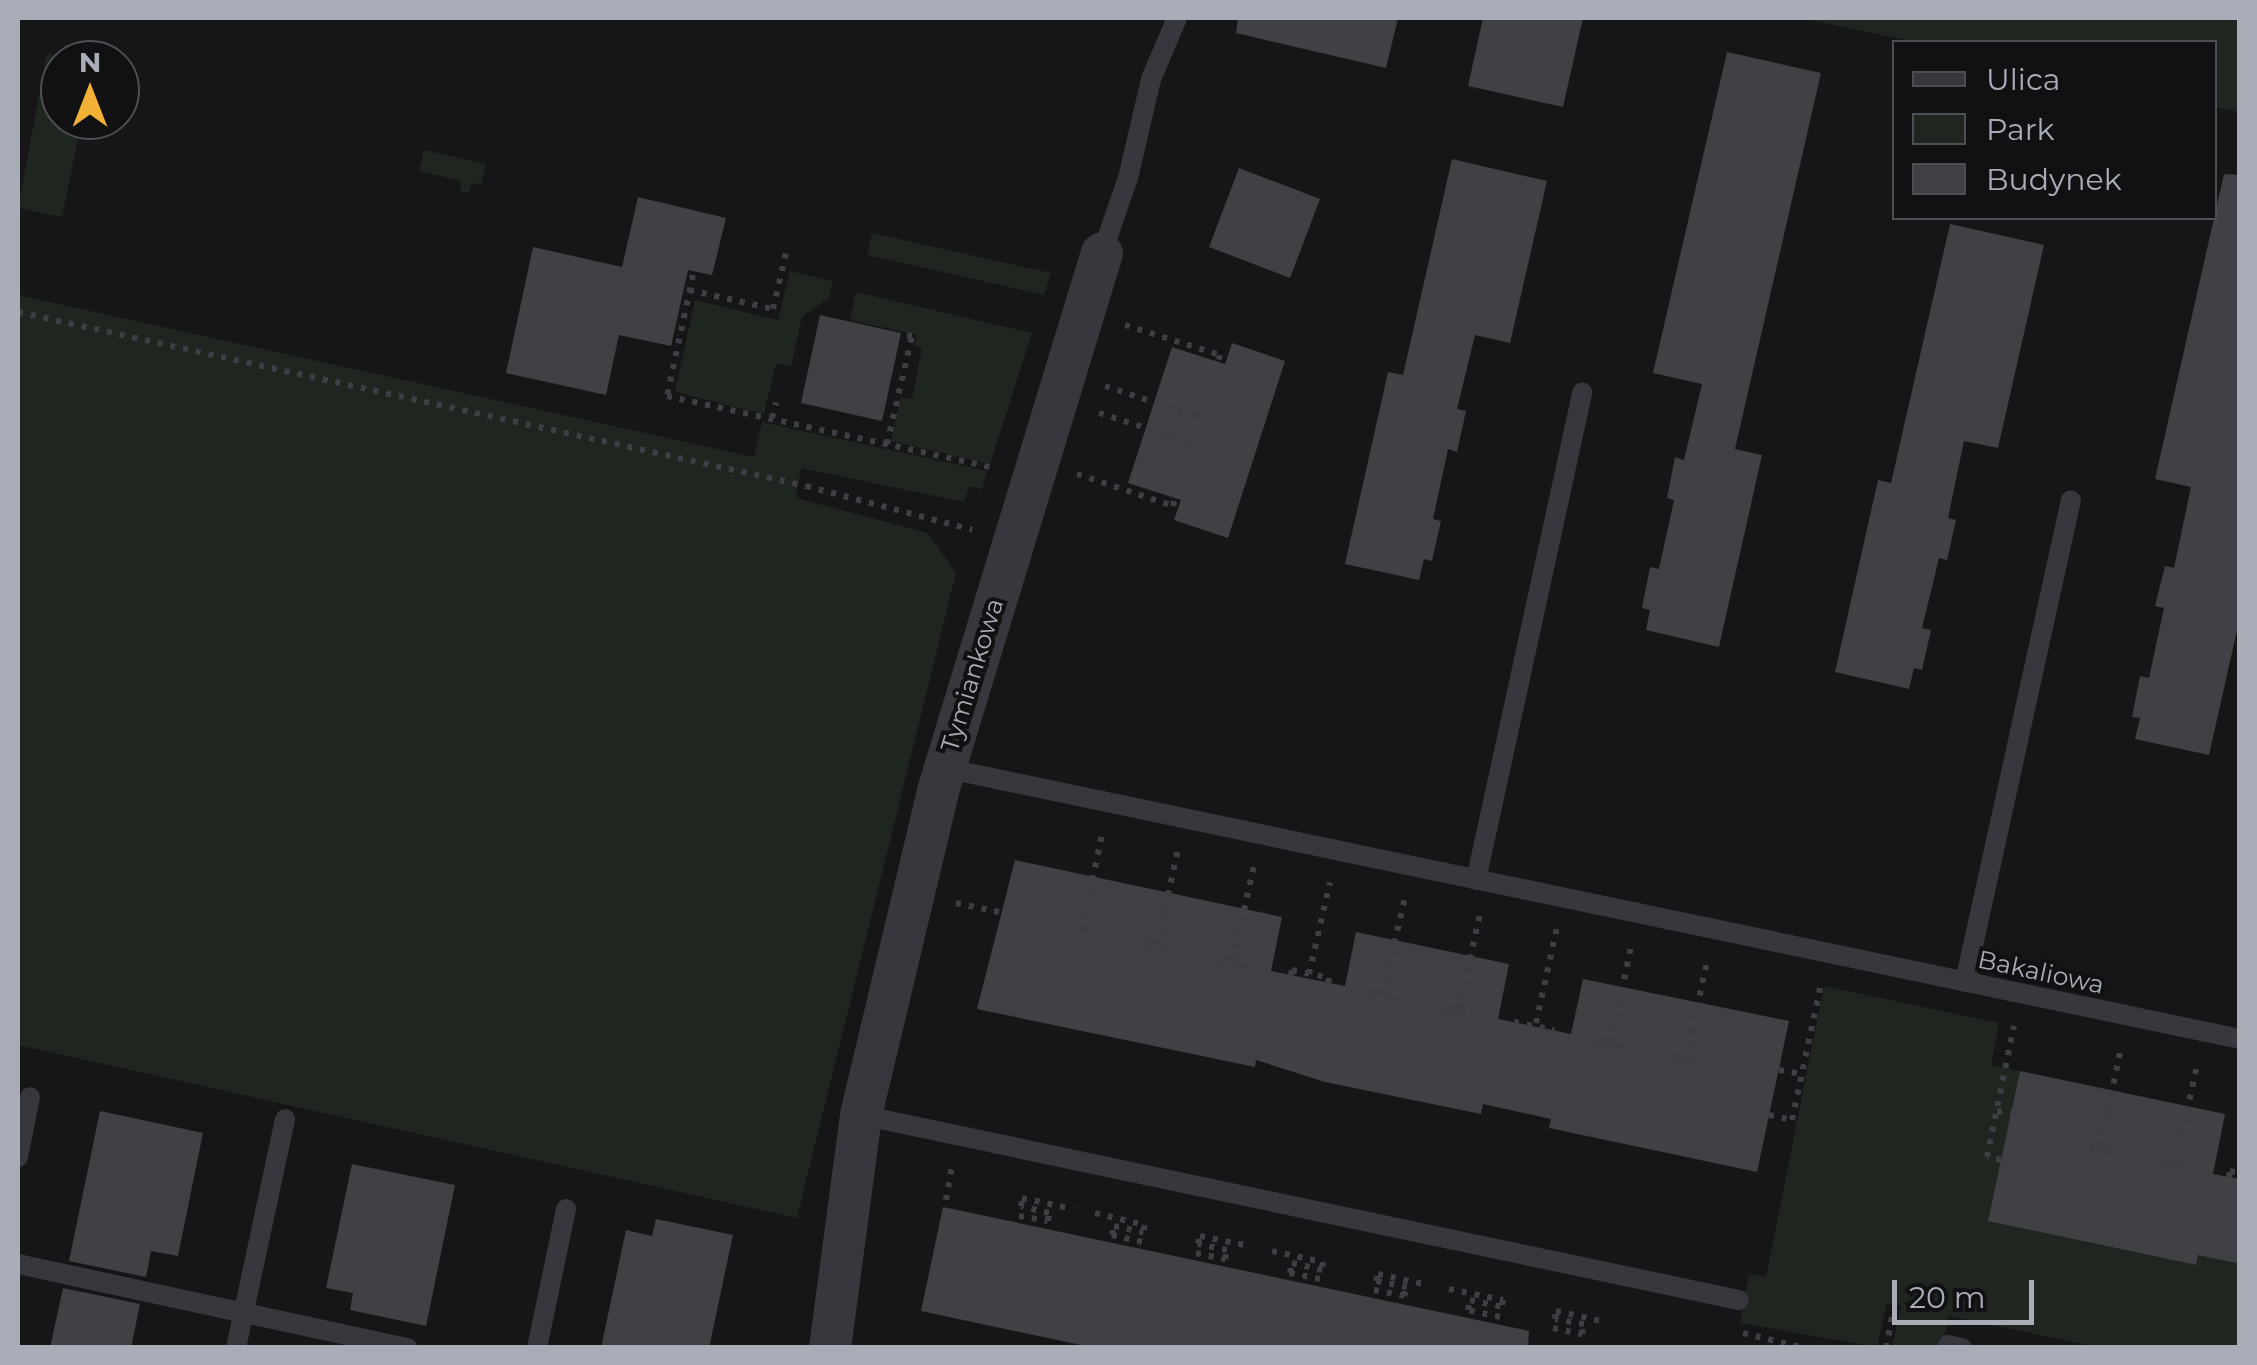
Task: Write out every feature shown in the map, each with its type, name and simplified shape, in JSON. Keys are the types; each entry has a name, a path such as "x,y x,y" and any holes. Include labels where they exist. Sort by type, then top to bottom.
{"street":[{"name":"Tymiankowa","path":"830,1348 861,1116 944,768 1012,540 1049,473 1102,253"}],"lane":[{"name":"Tymiankowa","path":"1102,253 1128,178 1151,80 1176,18"},
{"path":"1476,880 1582,392"},
{"path":"1966,982 2071,501"},
{"name":"Bakaliowa","path":"944,768 2240,1039"},
{"path":"18,1157 30,1097"},
{"path":"861,1116 1740,1300"},
{"path":"236,1348 285,1119"},
{"path":"537,1348 566,1209"},
{"path":"18,1264 408,1348"}],"path":[{"path":"690,290 773,310 786,253"},
{"path":"693,275 667,396 886,444 1049,473 1173,506 1175,498"},
{"path":"18,312 806,486 1012,540"},
{"path":"1114,322 1220,355 1218,362"},
{"path":"886,444 912,336 902,335"},
{"path":"1095,383 1200,418 1203,410"},
{"path":"772,418 776,404"},
{"path":"1087,409 1192,443 1190,448"},
{"path":"1082,930 1104,827"},
{"path":"1157,946 1179,843"},
{"path":"1233,962 1256,859"},
{"path":"1309,974 1331,875"},
{"path":"1383,994 1406,891"},
{"path":"939,899 999,912"},
{"path":"1459,1010 1481,907"},
{"path":"1536,1023 1558,923"},
{"path":"1611,1043 1633,938"},
{"path":"1145,951 1146,943 1167,947 1166,955"},
{"path":"1686,1058 1708,954"},
{"path":"1221,967 1223,959 1244,964 1243,972"},
{"path":"1291,975 1292,970 1329,978 1328,983"},
{"path":"1769,1116 1792,1120 1822,979"},
{"path":"1371,998 1372,992 1394,996 1393,1002"},
{"path":"1446,1014 1448,1008 1459,1010 1472,1013 1471,1019"},
{"path":"2001,1160 1987,1157 2015,1020"},
{"path":"1514,1022 1536,1023 1554,1030"},
{"path":"1598,1046 1600,1040 1621,1044 1620,1051"},
{"path":"2100,1147 2122,1042"},
{"path":"1674,1062 1674,1056 1698,1061 1697,1066"},
{"path":"2176,1163 2198,1058"},
{"path":"1779,1070 1802,1074"},
{"path":"1997,1111 2011,1113"},
{"path":"2088,1152 2090,1145 2108,1149 2106,1157"},
{"path":"946,1200 954,1158 948,1156"},
{"path":"2164,1169 2166,1161 2186,1165 2185,1173"},
{"path":"2229,1177 2230,1171 2240,1173"},
{"path":"1019,1216 1048,1222 1049,1213 1021,1206 1022,1198 1073,1209"},
{"path":"1095,1214 1146,1224 1144,1232 1114,1226 1112,1235 1142,1242"},
{"path":"1196,1253 1225,1259 1227,1250 1198,1244 1200,1236 1249,1246"},
{"path":"1272,1252 1323,1262 1322,1270 1292,1263 1290,1273 1320,1279"},
{"path":"1374,1290 1404,1296 1407,1287 1376,1281 1378,1274 1428,1284"},
{"path":"1450,1288 1503,1300 1502,1307 1470,1300 1468,1310 1500,1317"},
{"path":"1553,1328 1582,1334 1584,1324 1555,1318 1556,1312 1606,1322"},
{"path":"1886,1348 1894,1312"}],"green space":[{"path":"1800,18 2239,18 2239,112 2217,107 2217,40 1905,40"},
{"path":"40,90 40,140 78,140 62,217 18,208"},
{"path":"424,150 486,164 481,185 472,183 469,193 460,191 461,181 419,171"},
{"path":"872,233 1051,273 1044,295 867,255"},
{"path":"790,271 833,281 829,298 802,317 791,366 776,364 764,414 675,392 695,300 778,320"},
{"path":"856,292 1032,333 990,464 891,441 901,397 912,399 922,348 915,346 917,335 850,320"},
{"path":"18,295 754,457 762,422 987,471 982,489 969,486 964,502 801,468 796,498 928,533 956,573 797,1218 18,1045"},
{"path":"1824,986 1999,1023 1991,1065 2020,1071 1989,1221 2195,1265 2198,1255 2239,1264 2239,1347 2097,1347 1949,1316 1942,1347 1892,1347 1901,1306 1887,1303 1877,1347 1740,1323 1749,1274 1766,1276"}],"building":[{"path":"1238,18 1398,18 1386,68 1236,33"},
{"path":"1483,18 1583,18 1563,107 1468,86"},
{"path":"1727,52 1821,73 1735,449 1762,455 1719,647 1646,630 1650,610 1642,608 1650,567 1659,569 1674,500 1667,498 1675,457 1684,460 1702,384 1653,373"},
{"path":"1452,159 1547,181 1510,343 1475,335 1457,409 1466,411 1457,452 1448,449 1433,519 1441,521 1432,561 1424,559 1419,580 1345,564 1388,372 1403,375"},
{"path":"1239,168 1320,199 1290,278 1209,247"},
{"path":"2224,174 2240,175 2240,617 2209,755 2135,739 2140,718 2132,717 2140,676 2149,678 2164,608 2155,606 2165,566 2174,568 2191,487 2155,479 2214,220 2217,220"},
{"path":"638,197 726,218 712,275 688,270 671,346 619,335 606,395 506,373 533,247 622,267"},
{"path":"1950,224 2044,245 1998,448 1964,441 1948,518 1956,520 1947,560 1939,558 1922,628 1931,630 1922,670 1914,668 1909,689 1835,672 1878,480 1891,483"},
{"path":"820,315 901,333 882,421 801,403"},
{"path":"1232,343 1285,361 1228,538 1174,520 1181,500 1128,483 1172,347 1225,364"},
{"path":"1015,860 1282,917 1271,971 1345,986 1356,932 1509,964 1498,1019 1571,1034 1583,979 1789,1021 1757,1172 1549,1128 1551,1119 1483,1104 1481,1114 1325,1082 1256,1060 1255,1067 977,1009"},
{"path":"2020,1071 2225,1114 2213,1174 2240,1179 2240,1264 2198,1255 2196,1265 1988,1221"},
{"path":"100,1111 203,1133 178,1256 151,1251 146,1277 69,1261"},
{"path":"352,1164 455,1185 426,1326 350,1310 353,1293 326,1288"},
{"path":"943,1207 1529,1331 1528,1348 1095,1348 921,1311"},
{"path":"656,1219 733,1235 709,1348 601,1348 626,1230 652,1236"},
{"path":"63,1288 140,1304 131,1348 50,1348"}]}
